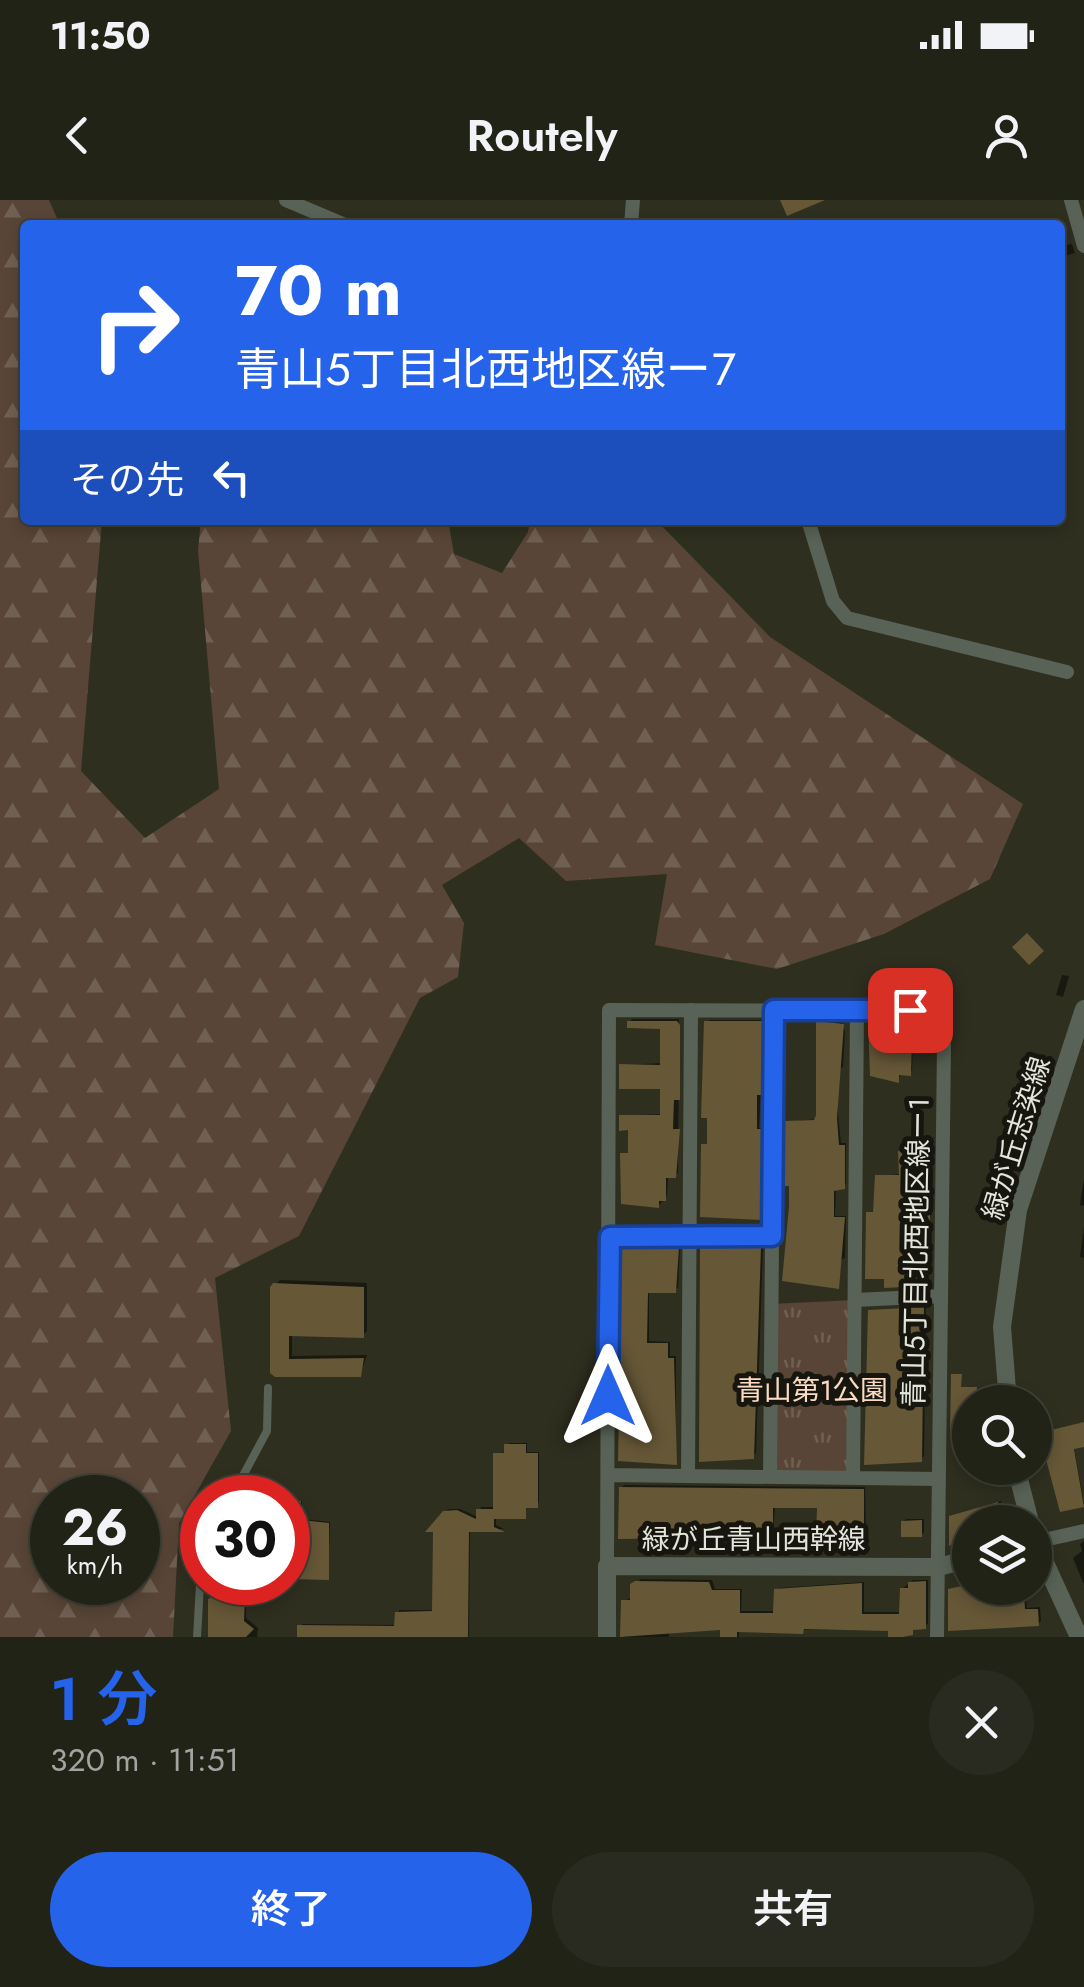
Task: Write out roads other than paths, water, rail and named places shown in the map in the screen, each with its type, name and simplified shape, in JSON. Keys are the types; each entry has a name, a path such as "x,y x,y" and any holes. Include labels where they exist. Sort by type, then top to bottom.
{"street":[{"path":"286,200 333,220"},
{"path":"1071,200 1084,246"},
{"path":"810,525 833,602 847,618 1067,672"},
{"name":"青山５丁目北西地区線ー１","path":"610,1237 609,1010 910,1010 944,1045 937,1637"},
{"path":"688,1476 691,1010"},
{"path":"770,1477 774,1010"},
{"path":"853,1478 857,1010"},
{"name":"緑が丘志染線","path":"1007,1385 1002,1328 1018,1210 1084,1010"},
{"path":"607,1566 610,1237 772,1236"},
{"path":"854,1300 940,1296"},
{"path":"608,1475 938,1480"},
{"path":"1052,1538 1084,1531"},
{"name":"緑が丘青山西幹線","path":"607,1637 607,1566 938,1567 952,1564"},
{"path":"1052,1579 1079,1637"}],"lane":[{"path":"243,1475 266,1431 268,1388"},
{"path":"197,1637 199,1605"}],"park label":[{"name":"青山第1公園","path":"812,1390"}]}
